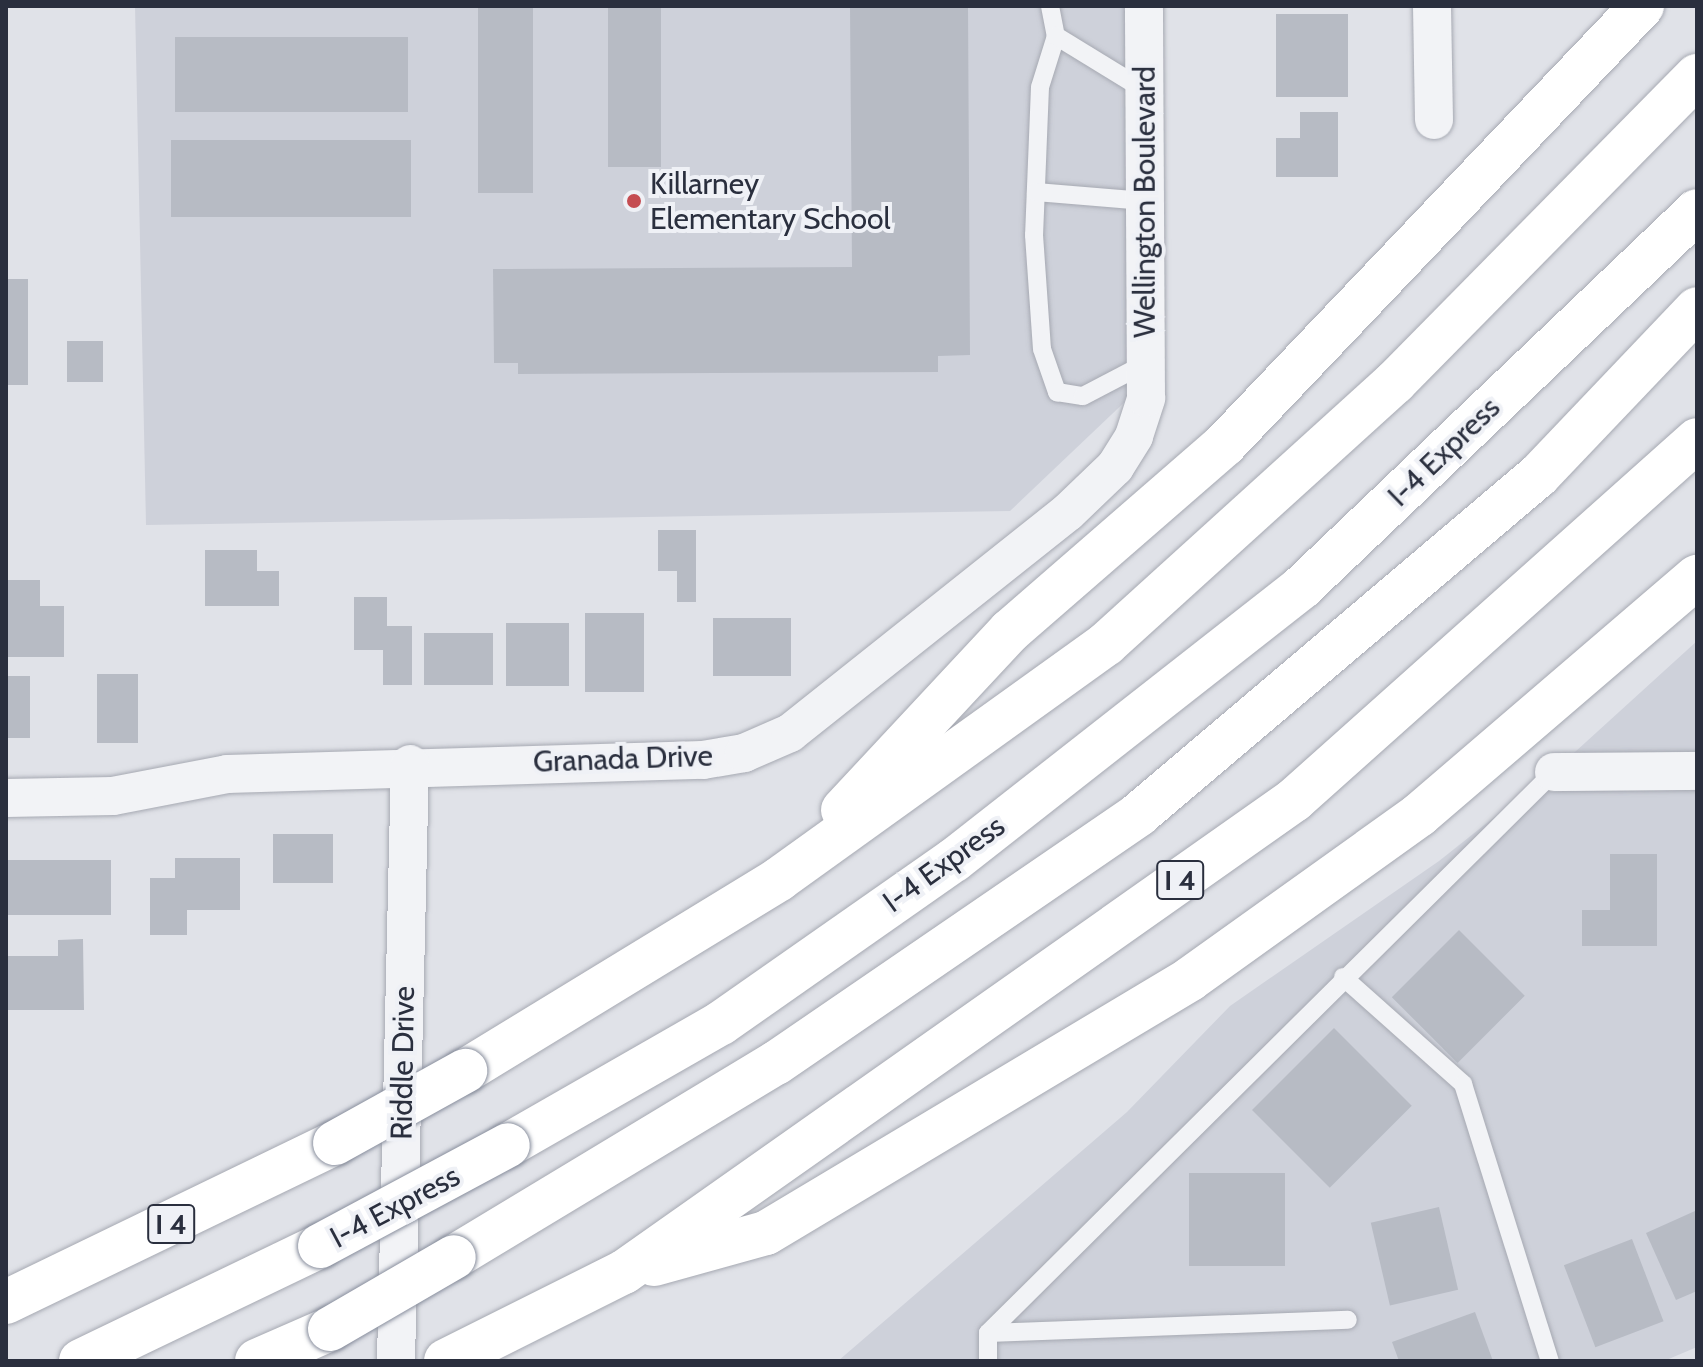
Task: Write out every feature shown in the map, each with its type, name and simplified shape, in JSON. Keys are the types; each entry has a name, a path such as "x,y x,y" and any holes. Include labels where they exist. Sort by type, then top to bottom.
{"highway":[{"path":"779,879 1010,631 1236,432 1642,6"},
{"name":"I 4","path":"6,1302 335,1143 465,1071 779,879 1106,644 1395,382 1697,76"},
{"name":"I-4 Express","path":"81,1361 320,1246 508,1145 721,1023 928,878 1265,616 1697,211"},
{"path":"257,1361 330,1329 776,1063 1139,814 1539,475 1697,309"},
{"name":"I 4","path":"449,1360 624,1272 1294,800 1697,440"},
{"path":"624,1272 766,1233 1190,979 1419,815 1697,577"}],"street":[{"name":"Wellington Boulevard","path":"1144,6 1146,381"},
{"path":"1432,6 1434,120"},
{"name":"Granada Drive","path":"6,798 113,796 227,774 410,764 703,760 744,753 790,733 1092,491 1134,436 1146,381"},
{"name":"Riddle Drive","path":"396,1361 410,764"},
{"path":"1554,772 1697,771"}],"lane":[{"path":"1050,6 1056,36 1040,87 1036,192 1042,349 1057,392 1083,396 1146,381"},
{"path":"1056,36 1144,90"},
{"path":"1036,192 1145,201"},
{"path":"988,1361 988,1333 1343,977 1554,772"},
{"path":"1343,977 1463,1084 1550,1361"},
{"path":"988,1333 1348,1320"}],"shaded area":[{"name":"Killarney Elementary School","path":"135,6 1125,6 1131,396 1010,511 146,525"},
{"path":"1697,641 1697,1347 1664,1361 838,1361 1127,1112 1230,1006 1439,861 1564,762"}],"building":[{"path":"478,6 533,6 533,193 478,193"},
{"path":"608,6 661,6 661,167 608,167"},
{"path":"850,6 968,6 970,355 938,356 938,372 518,374 518,363 494,363 493,269 852,267"},
{"path":"1276,14 1348,14 1348,97 1276,97"},
{"path":"175,37 408,37 408,112 175,112"},
{"path":"1300,112 1338,112 1338,177 1276,177 1276,138 1300,138"},
{"path":"171,140 411,140 411,217 171,217"},
{"path":"6,279 28,279 28,385 6,385"},
{"path":"67,341 103,341 103,382 67,382"},
{"path":"658,530 696,530 696,602 677,602 677,571 658,571"},
{"path":"205,550 257,550 257,571 279,571 279,606 205,606"},
{"path":"6,580 40,580 40,606 64,606 64,657 6,657"},
{"path":"354,597 387,597 387,626 412,626 412,685 383,685 383,650 354,650"},
{"path":"585,613 644,613 644,692 585,692"},
{"path":"713,618 791,618 791,676 713,676"},
{"path":"506,623 569,623 569,686 506,686"},
{"path":"424,633 493,633 493,685 424,685"},
{"path":"97,674 138,674 138,743 97,743"},
{"path":"6,676 30,676 30,738 6,738"},
{"path":"273,834 333,834 333,883 273,883"},
{"path":"1610,854 1657,854 1657,946 1582,946 1582,910 1610,910"},
{"path":"175,858 240,858 240,910 187,910 187,935 150,935 150,878 175,878"},
{"path":"6,860 111,860 111,915 6,915"},
{"path":"1459,930 1525,996 1458,1063 1392,997"},
{"path":"83,939 84,1010 6,1010 6,956 58,956 58,940"},
{"path":"1334,1028 1412,1106 1330,1188 1252,1110"},
{"path":"1189,1173 1285,1173 1285,1266 1189,1266"},
{"path":"1439,1207 1458,1290 1390,1306 1371,1223"},
{"path":"1695,1211 1697,1291 1676,1300 1646,1233"},
{"path":"1632,1239 1664,1321 1595,1347 1564,1265"},
{"path":"1475,1312 1493,1361 1399,1361 1392,1342"}],"place":[{"name":"Killarney Elementary School","path":"634,201"}]}
